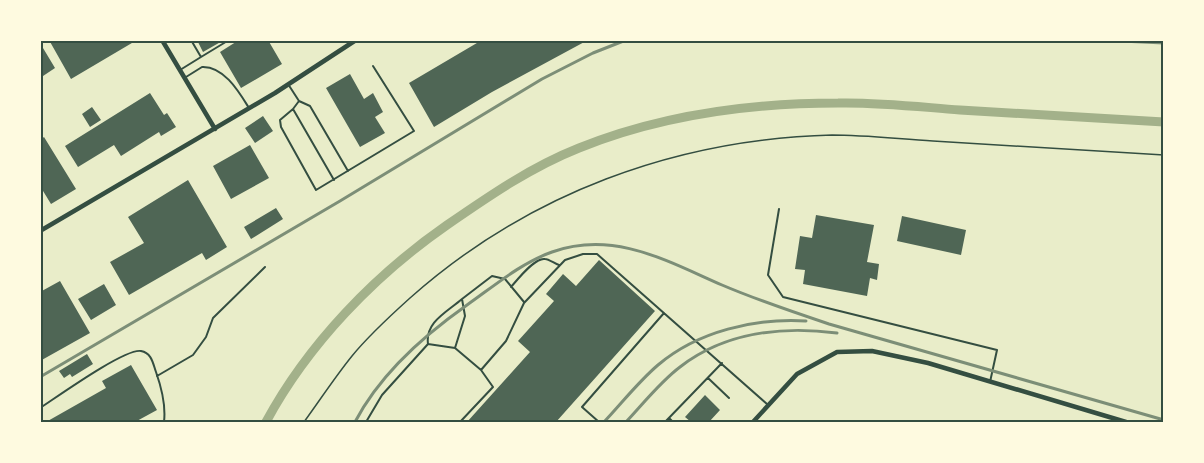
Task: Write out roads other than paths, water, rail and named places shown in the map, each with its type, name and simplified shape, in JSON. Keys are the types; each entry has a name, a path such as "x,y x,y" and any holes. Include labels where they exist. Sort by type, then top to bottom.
{"street":[{"path":"162,40 215,129"},
{"path":"40,231 215,129 356,40"},
{"path":"753,423 797,374 837,352 872,351 928,363 1126,423"}],"lane":[{"path":"191,40 201,57"},
{"path":"180,70 229,40"},
{"path":"299,101 280,120 281,127 316,190 414,131 373,66"},
{"path":"184,78 202,67 213,69 236,89 249,108"},
{"path":"288,84 299,101 310,106 348,171"},
{"path":"293,109 334,180"},
{"path":"779,209 768,275 783,297 997,350 990,382"},
{"path":"481,370 506,341 524,303 559,266 565,260 583,254 597,254 769,405"},
{"path":"511,287 539,260 545,259 559,266"},
{"path":"157,376 193,355 206,337 213,318 265,267"},
{"path":"366,422 382,395 428,344 427,335 430,326 492,276 505,279 524,303"},
{"path":"455,348 465,316 462,299"},
{"path":"599,423 582,407 664,312"},
{"path":"428,344 455,348 481,370 493,387 460,423"},
{"path":"40,408 102,368 131,352 142,351 151,356 164,398 164,423"},
{"path":"665,423 722,363"},
{"path":"708,378 729,398"},
{"path":"669,418 673,423"}],"waterway":[{"path":"266,422 302,365 323,339 345,313 394,266 447,225 511,183 561,156 610,137 642,127 706,113 772,105 805,104 884,104 1164,122"}],"railway":[{"path":"40,377 542,79 593,53 626,40"},
{"path":"1099,40 1164,43"},
{"path":"355,422 365,404 390,372 419,343 451,317 529,262 552,252 575,246 597,244 640,251 748,296 829,324 1164,420"},
{"path":"604,422 658,365 691,343 709,335 747,325 806,321"},
{"path":"626,422 680,367 716,346 735,339 775,331 837,333"}]}
